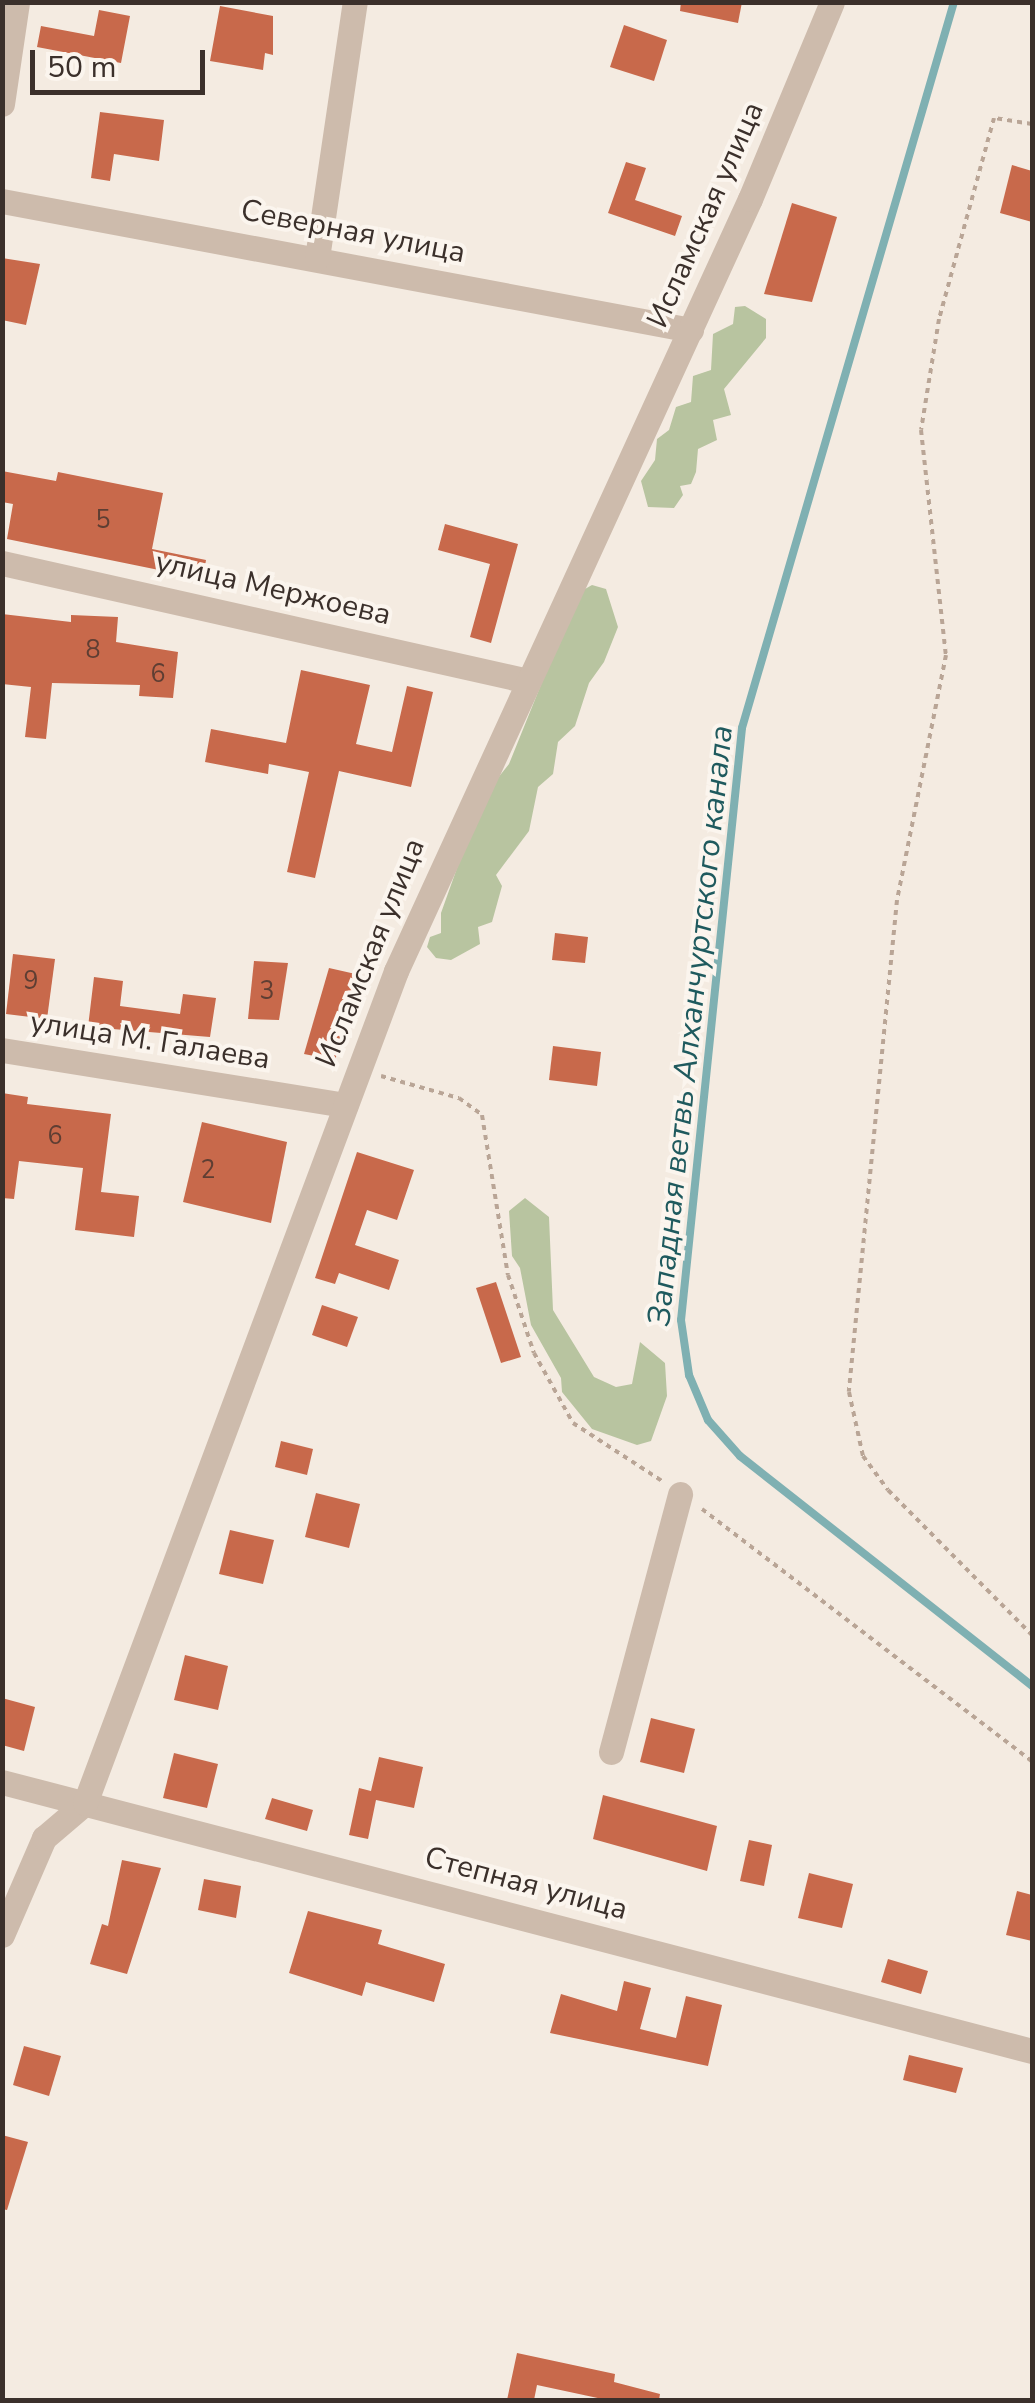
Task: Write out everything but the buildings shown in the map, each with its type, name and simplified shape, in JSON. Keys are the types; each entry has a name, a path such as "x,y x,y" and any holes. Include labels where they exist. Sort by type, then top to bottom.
{"street":[{"path":"2,104 17,2"},
{"path":"317,258 355,2"},
{"name":"Исламская улица","path":"2,1935 44,1838 85,1802 346,1105 356,1069 448,848 690,330 832,2"},
{"name":"Северная улица","path":"2,201 690,330"},
{"name":"улица Мержоева","path":"2,563 528,681"},
{"name":"улица М. Галаева","path":"2,1050 346,1105"},
{"path":"611,1752 680,1494"},
{"name":"Степная улица","path":"2,1782 1032,2050"}],"path":[{"path":"1032,124 994,118 940,319 920,430 946,655 896,900 849,1392 863,1456 888,1490 1032,1635"},
{"path":"356,1069 459,1098 482,1115 508,1275 534,1353 574,1423 680,1494 1032,1761"}],"green space":[{"path":"745,306 766,319 766,338 724,389 731,415 713,420 717,440 698,449 696,472 691,484 680,486 683,495 674,508 648,507 641,481 655,460 657,439 669,430 676,407 691,402 693,376 711,370 713,334 733,324 735,307"},
{"path":"592,585 606,589 618,627 604,662 589,683 575,726 558,742 553,774 538,787 529,831 496,875 502,886 492,922 478,927 480,944 451,960 436,958 427,947 430,937 441,933 441,913 482,798 509,764 578,593"},
{"path":"525,1198 549,1217 553,1310 594,1377 616,1387 632,1384 640,1342 665,1363 667,1396 651,1441 637,1445 592,1429 562,1392 561,1378 531,1325 520,1268 512,1256 509,1211"}],"waterway":[{"name":"Западная ветвь Алханчуртского канала","path":"954,2 742,728 681,1320 689,1375 708,1420 740,1456 1032,1686"}]}
